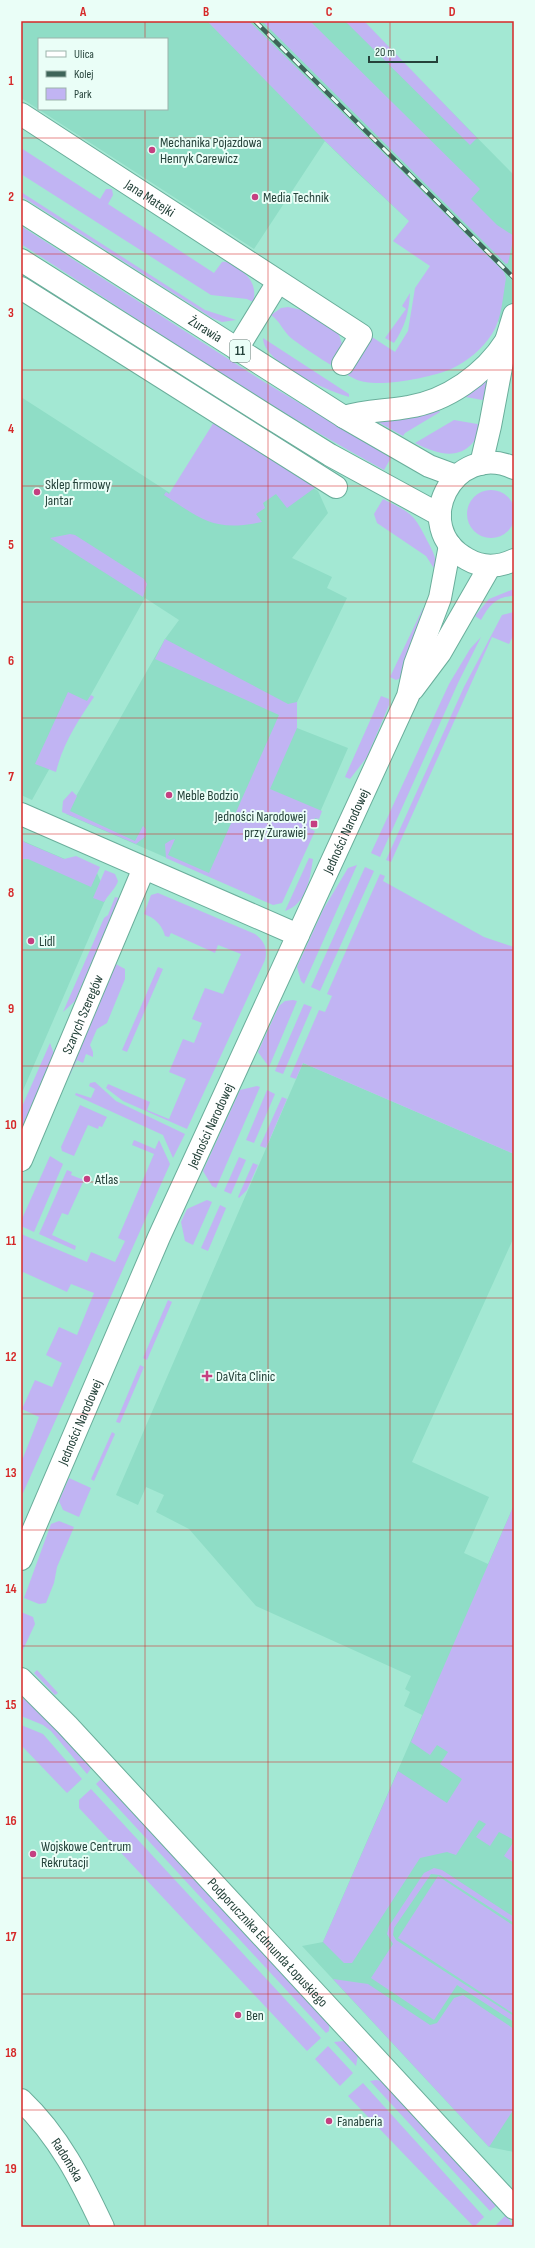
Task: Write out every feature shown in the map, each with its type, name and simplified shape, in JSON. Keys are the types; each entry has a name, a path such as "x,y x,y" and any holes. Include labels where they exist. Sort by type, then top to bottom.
{"street":[{"name":"Jana Matejki","path":"21,114 361,335 343,364"},
{"name":"Żurawia","path":"21,211 344,417 429,466 456,476"},
{"path":"21,260 276,422 440,515"},
{"path":"237,349 278,282"},
{"path":"21,288 336,487"},
{"path":"480,464 490,426 506,341 514,316"},
{"path":"344,417 360,412 411,407 433,400 470,379 492,360 506,341"},
{"path":"514,468 497,463 480,464 470,467 456,476 443,497 440,515 444,534 450,545 468,560 490,566 514,561"},
{"name":"Jedności Narodowej","path":"408,696 415,664 440,598 450,545"},
{"name":"Jedności Narodowej","path":"21,1559 162,1230 408,696 440,653 490,566"},
{"path":"21,814 298,935"},
{"name":"Szarych Szeregów","path":"21,1160 144,868"},
{"name":"Podporucznika Edmunda Łopuskiego","path":"21,1679 67,1725 514,2208"},
{"name":"Radomska","path":"21,2100 36,2115 64,2151 103,2227"}],"shaded area":[{"path":"21,21 362,21 514,175 514,338 493,316 471,278 325,141 254,249 40,110 168,110 168,38 38,38 38,109 21,98"},
{"path":"21,397 170,493 271,462 318,491 328,513 292,558 332,577 327,588 347,598 297,702 297,728 348,748 284,895 266,901 66,814 165,639 179,620 145,598 32,800 21,795"},
{"path":"21,840 97,873 107,896 21,1095"},
{"path":"303,1063 514,1154 514,1237 412,1462 489,1497 464,1553 488,1564 514,1505 514,2152 489,2147 302,1946 323,1942 422,1715 404,1706 410,1692 405,1689 411,1676 256,1606 189,1529 156,1512 164,1495 146,1487 138,1505 116,1495"}],"green space":[{"path":"207,21 249,21 504,272 506,278 498,321 492,334 469,359 451,369 417,379 389,383 364,382 339,370 291,338 277,320 271,315 281,308 288,307 302,310 338,332 343,347 369,335 395,352 408,331 415,288 430,266 393,241 409,221 324,140"},
{"path":"262,21 310,21 480,189 471,199 497,225 514,236 508,263 506,264"},
{"path":"345,21 364,21 477,138 470,145"},
{"path":"21,148 100,199 106,189 112,189 113,195 108,204 214,273 222,262 228,262 239,269 247,276 253,285 253,302 247,299 211,295 21,174"},
{"path":"21,192 205,310 236,320 222,322 212,318 21,196"},
{"path":"21,226 261,380 391,458 384,470 291,417 246,389 21,244"},
{"path":"410,293 406,319 394,343 385,338 406,309 402,306"},
{"path":"263,338 349,394 349,397 327,389 298,375 273,357 266,347"},
{"path":"489,375 488,401 460,396"},
{"path":"437,408 440,412 405,433 403,436 378,422 378,420"},
{"path":"454,420 483,425 471,445 464,450 446,454 415,443"},
{"path":"214,422 316,487 287,508 276,494 263,503 265,508 256,514 262,522 232,526 210,522 189,511 164,495 166,492 169,494"},
{"path":"491,490 500,492 508,497 513,505 515,514 513,523 508,531 500,536 491,538 482,536 474,531 469,523 467,514 469,505 474,497 482,492"},
{"path":"383,499 407,512 420,526 434,554 436,563 435,570 426,556 377,523 374,514"},
{"path":"70,534 75,535 144,579 147,584 143,597 50,538"},
{"path":"514,589 514,596 508,596 494,602 481,620 475,616 489,599"},
{"path":"423,608 425,608 401,678 396,680 390,677"},
{"path":"514,612 514,634 509,644 492,637 391,862 386,860 464,687 502,615"},
{"path":"481,637 458,683 380,857 371,853 449,684 470,649"},
{"path":"165,639 288,704 297,702 297,728 270,789 322,811 319,819 315,818 310,829 315,831 282,903 273,905 166,858 165,844 175,839 168,855 209,873 279,715 155,659"},
{"path":"68,692 87,701 91,695 94,697 67,742 56,772 35,764"},
{"path":"381,696 389,699 389,705 367,757 350,779 345,777"},
{"path":"72,791 77,796 70,811 135,841 143,826 146,829 146,836 136,844 62,812 63,801"},
{"path":"21,836 24,842 64,859 76,856 100,867 91,887 28,859 21,859"},
{"path":"309,858 313,859 306,890 298,903 285,911"},
{"path":"357,865 304,984 301,981 297,967 323,910 348,868"},
{"path":"365,867 374,871 320,991 311,987"},
{"path":"105,870 115,874 118,881 104,902 93,898"},
{"path":"380,874 385,876 383,881 484,937 514,947 514,1154 303,1063 296,1079 290,1077 319,1010 325,1012 332,996 327,994"},
{"path":"158,893 255,934 261,939 266,948 265,960 187,1129 123,1101 106,1088 108,1084 150,1102 147,1110 169,1119 186,1079 169,1072 183,1039 194,1043 202,1023 192,1019 205,988 223,994 241,954 218,945 215,953 171,933 169,937 165,936 158,922 144,914 151,895"},
{"path":"115,897 119,898 75,1001 63,1012 104,918 108,915"},
{"path":"114,963 125,969 125,979 107,1023 97,1029 90,1045 93,1052 93,1057 86,1054 83,1063 77,1060 69,1077 66,1076"},
{"path":"158,967 163,969 127,1052 122,1050"},
{"path":"285,1001 297,1001 269,1067 258,1052 279,1006"},
{"path":"304,1004 312,1007 283,1074 275,1071"},
{"path":"50,1043 54,1054 21,1136 21,1109"},
{"path":"95,1082 116,1101 185,1134 173,1158 163,1135 75,1095 76,1093 91,1098 95,1089 89,1086 90,1083"},
{"path":"257,1086 260,1087 216,1188 212,1186 203,1171 240,1090"},
{"path":"267,1090 275,1094 254,1143 246,1140"},
{"path":"282,1097 287,1099 266,1148 260,1146"},
{"path":"80,1105 107,1117 102,1127 99,1126 98,1129 88,1125 74,1156 62,1151 61,1147"},
{"path":"134,1140 155,1149 159,1140 170,1164 23,1493 21,1492 21,1457 23,1458 39,1417 22,1409 35,1380 52,1387 62,1363 46,1355 59,1327 77,1335 94,1293 71,1284 67,1292 23,1272 21,1276 21,1234 87,1262 91,1252 115,1262 125,1241 118,1238 154,1154 132,1145"},
{"path":"50,1156 63,1164 34,1232 21,1226 21,1221"},
{"path":"239,1157 246,1160 231,1194 224,1191"},
{"path":"253,1163 258,1165 247,1190 239,1198 238,1197"},
{"path":"67,1170 72,1172 71,1175 84,1180 68,1215 62,1213 52,1235 76,1246 75,1250 39,1234"},
{"path":"207,1200 212,1202 193,1245 185,1241 181,1222 187,1209"},
{"path":"220,1205 226,1208 208,1251 201,1248"},
{"path":"168,1300 172,1302 147,1360 143,1358"},
{"path":"140,1365 144,1367 120,1423 116,1422"},
{"path":"112,1432 115,1434 94,1481 91,1479"},
{"path":"69,1478 91,1488 79,1517 63,1510 59,1501"},
{"path":"514,1505 514,1840 499,1832 490,1846 476,1837 486,1824 479,1820 456,1855 447,1852 420,1858 352,1963 344,1963 323,1942 398,1771 447,1803 462,1779 440,1764 448,1752 437,1745 430,1755 411,1742"},
{"path":"59,1521 74,1527 57,1567 54,1583 46,1603 39,1604 24,1598 51,1524"},
{"path":"21,1612 33,1617 35,1624 21,1654"},
{"path":"37,1670 58,1693 55,1695 34,1673"},
{"path":"24,1698 36,1706 92,1767 87,1774 51,1731 43,1725 21,1716 21,1702"},
{"path":"21,1725 43,1734 82,1779 67,1793 21,1745"},
{"path":"101,1779 329,2024 329,2031 326,2033 96,1784"},
{"path":"91,1789 321,2038 307,2051 79,1808 79,1800"},
{"path":"514,1843 514,1863 504,1856"},
{"path":"434,1868 442,1870 514,1917 514,1923 440,1875 431,1874 394,1928 393,1935 396,1940 514,2016 514,2022 457,1985 434,2020 371,1978 393,1944 387,1934 389,1926 424,1873"},
{"path":"438,1876 514,1926 514,2014 398,1938"},
{"path":"333,1979 368,1984 430,2025 437,2023 454,1998 463,1995 514,2029 514,2109 489,2147"},
{"path":"344,2041 358,2055 356,2066 334,2042"},
{"path":"328,2046 353,2073 340,2086 315,2059"},
{"path":"370,2081 382,2081 497,2205 490,2211"},
{"path":"363,2083 484,2217 474,2227 348,2096"},
{"path":"506,2215 514,2227 494,2227"}],"railway":[{"path":"255,21 514,278"}],"place":[{"name":"Mechanika Pojazdowa Henryk Carewicz","path":"152,150"},
{"name":"Media Technik","path":"255,197"},
{"name":"Sklep firmowy Jantar","path":"37,492"},
{"name":"Meble Bodzio","path":"169,795"},
{"name":"Jedności Narodowej przy Żurawiej","path":"314,824"},
{"name":"Lidl","path":"31,941"},
{"name":"Atlas","path":"87,1179"},
{"name":"DaVita Clinic","path":"207,1376"},
{"name":"Wojskowe Centrum Rekrutacji","path":"33,1854"},
{"name":"Ben","path":"238,2015"},
{"name":"Fanaberia","path":"329,2121"}]}
